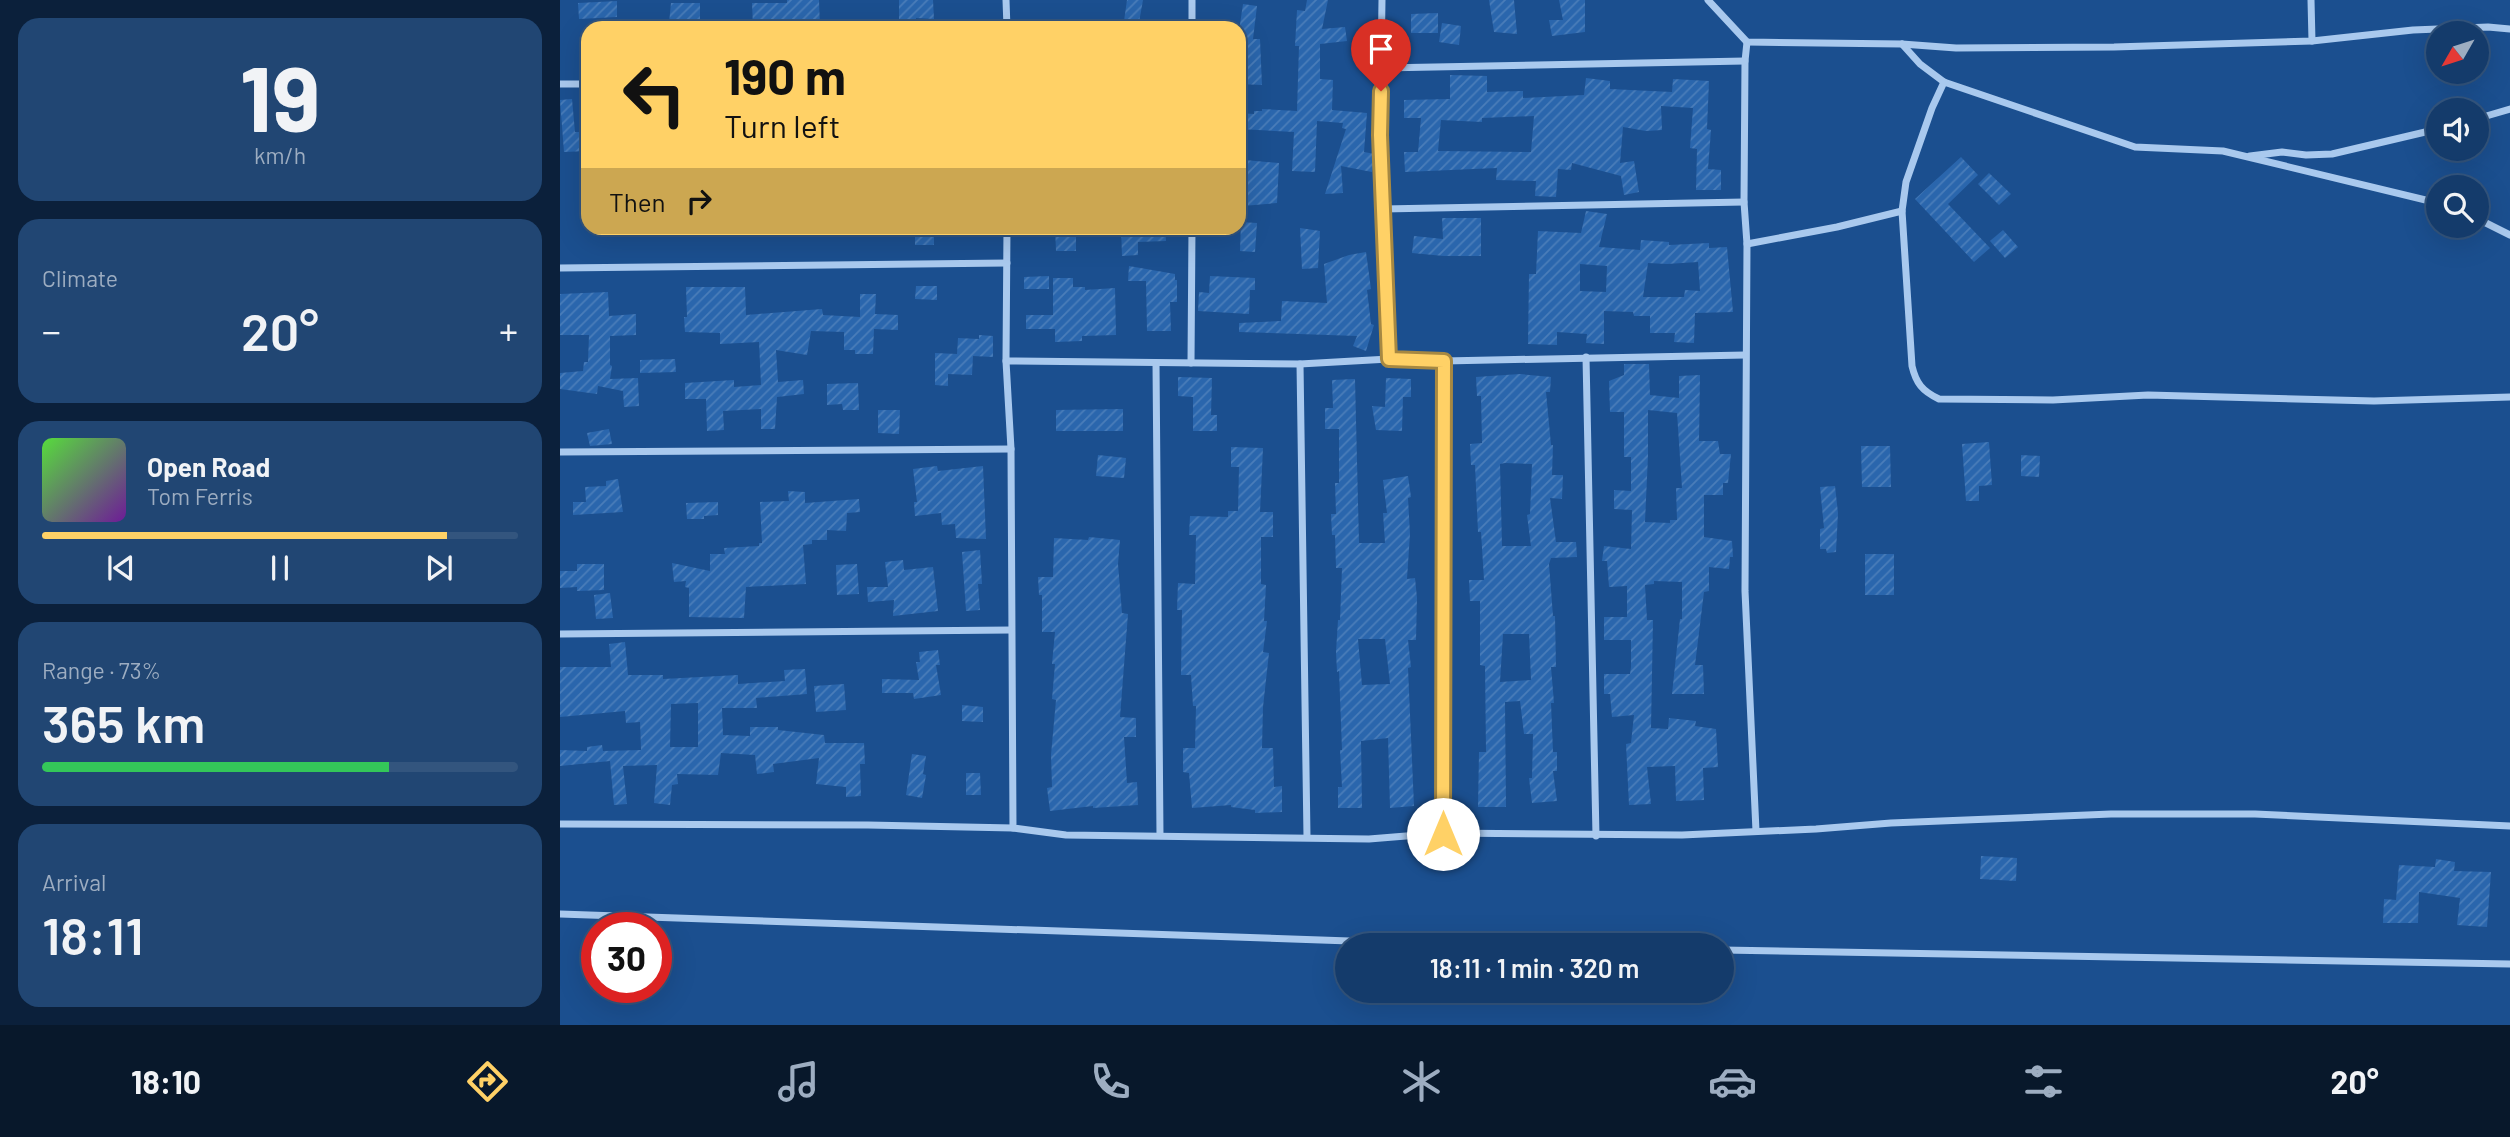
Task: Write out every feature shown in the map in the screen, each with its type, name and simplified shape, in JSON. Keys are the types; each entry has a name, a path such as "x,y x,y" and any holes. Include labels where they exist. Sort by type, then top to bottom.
{"street":[{"path":"1006,0 1007,21"},
{"path":"1192,0 1192,21"},
{"path":"1382,0 1380,135 1389,359"},
{"path":"1708,0 1747,42 1982,48 2114,47 2312,41 2413,30 2488,27 2510,29"},
{"path":"2311,0 2312,41"},
{"path":"1747,42 1744,202 1747,244 1745,592 1756,831"},
{"path":"1902,44 1920,64 1944,82 2135,147 2223,151 2426,200"},
{"path":"1381,68 1745,61"},
{"path":"1944,82 1906,182 1902,211 1912,366 1915,380 1925,392 1939,399 2053,400 2148,395 2374,401 2510,397"},
{"path":"560,84 581,84"},
{"path":"2489,115 2510,109"},
{"path":"2246,157 2283,152 2306,155 2332,153 2426,132"},
{"path":"1383,209 1744,202"},
{"path":"1747,244 1837,227 1902,211"},
{"path":"2489,224 2510,235"},
{"path":"1007,235 1006,361 1011,449 1013,828"},
{"path":"1191,363 1192,235"},
{"path":"560,268 1007,263"},
{"path":"1006,361 1300,364 1389,359 1444,361 1745,355"},
{"path":"1586,357 1596,836"},
{"path":"1443,834 1444,361"},
{"path":"1156,363 1160,835"},
{"path":"1300,364 1307,836"},
{"path":"560,452 1011,449"},
{"path":"560,634 1012,630"},
{"path":"560,824 1013,828 1066,835 1307,836 1369,839 1443,834 1596,836 1756,831 2110,814 2255,814 2510,826"},
{"path":"560,914 1335,941"},
{"path":"1734,950 2510,964"}],"building":[{"path":"787,0 819,0 820,21 753,21 752,3 787,3"},
{"path":"899,0 933,0 934,19 899,21"},
{"path":"1127,0 1143,0 1139,21 1124,21"},
{"path":"1307,0 1328,0 1322,29 1345,27 1347,41 1320,44 1320,79 1333,80 1332,110 1367,113 1364,152 1375,154 1372,172 1341,166 1343,193 1325,194 1346,129 1342,128 1343,123 1317,121 1315,172 1292,171 1294,132 1246,129 1246,113 1254,114 1254,111 1262,109 1297,111 1297,10 1305,11"},
{"path":"1489,0 1514,0 1517,34 1494,32"},
{"path":"1559,0 1585,0 1585,32 1552,36 1549,20 1563,20"},
{"path":"617,1 617,17 579,19 578,3"},
{"path":"671,3 700,3 700,21 669,21"},
{"path":"1243,4 1257,6 1253,39 1260,39 1262,85 1246,84 1246,21 1240,21"},
{"path":"1438,13 1438,33 1411,33 1411,14"},
{"path":"1442,23 1461,26 1459,45 1439,42"},
{"path":"1450,75 1487,76 1487,92 1523,91 1523,98 1584,95 1586,78 1610,81 1610,89 1672,92 1673,79 1709,81 1707,129 1711,130 1708,169 1721,170 1721,190 1696,190 1697,149 1690,148 1693,108 1661,106 1662,130 1646,131 1623,127 1620,163 1634,161 1639,192 1624,195 1621,176 1572,163 1571,170 1558,169 1556,197 1535,196 1536,181 1496,180 1497,168 1405,172 1404,152 1418,152 1421,118 1404,118 1404,100 1450,99","holes":["1534,116 1531,152 1438,151 1441,120 1482,122 1482,118"]},
{"path":"572,99 575,132 581,132 581,151 564,152 560,100"},
{"path":"1961,157 1978,175 1948,204 1990,248 1974,262 1915,199"},
{"path":"1246,160 1279,163 1277,203 1246,206"},
{"path":"1989,173 2011,194 1999,205 1978,184"},
{"path":"1586,211 1607,214 1599,247 1640,250 1641,240 1669,242 1669,245 1709,243 1709,248 1727,247 1733,312 1695,313 1694,343 1674,342 1675,333 1650,333 1650,316 1634,316 1633,312 1604,311 1604,344 1586,343 1587,334 1557,332 1557,345 1528,344 1529,274 1536,274 1538,231 1581,233","holes":["1698,262 1700,291 1685,290 1684,297 1643,297 1648,263","1580,264 1607,266 1606,292 1580,291"]},
{"path":"1442,218 1481,218 1481,256 1412,253 1414,236 1443,239"},
{"path":"1246,222 1257,223 1255,252 1240,251 1241,235 1246,235"},
{"path":"1300,228 1320,231 1318,268 1302,269"},
{"path":"2003,230 2018,247 2005,258 1990,241"},
{"path":"915,235 934,235 934,245 915,245"},
{"path":"1055,235 1076,235 1076,251 1056,251"},
{"path":"1121,235 1166,235 1166,241 1138,242 1138,255 1122,256"},
{"path":"1366,252 1371,289 1367,290 1371,324 1374,325 1366,351 1353,346 1357,336 1239,332 1239,323 1281,321 1282,301 1327,303 1324,264"},
{"path":"1129,266 1175,274 1177,302 1170,302 1171,331 1147,331 1146,281 1128,281"},
{"path":"1049,276 1049,289 1024,289 1024,277"},
{"path":"1210,276 1255,278 1255,290 1250,290 1249,314 1198,311 1199,292 1209,293"},
{"path":"1053,278 1073,278 1073,287 1085,287 1085,290 1115,288 1116,335 1082,336 1082,341 1055,342 1055,329 1026,329 1026,315 1053,315"},
{"path":"916,286 937,286 937,300 915,299"},
{"path":"686,287 745,287 746,315 822,309 823,315 860,317 860,294 876,294 875,314 898,315 898,330 874,329 873,354 855,354 855,350 844,350 844,332 811,331 807,355 776,350 778,382 803,380 804,394 777,397 775,429 761,429 761,409 723,411 724,430 707,431 706,399 685,399 685,383 734,380 734,387 761,385 759,342 720,344 720,333 685,332"},
{"path":"608,292 609,316 636,314 636,335 610,336 610,379 638,378 639,406 624,407 623,391 598,386 597,394 560,389 560,373 583,371 584,362 588,362 589,335 560,335 560,294"},
{"path":"979,335 993,336 993,357 973,356 972,375 948,374 948,386 935,385 935,353 957,354 958,338 979,339"},
{"path":"675,359 676,372 640,373 640,360"},
{"path":"1624,364 1649,364 1650,395 1679,398 1679,376 1700,375 1699,441 1718,441 1720,454 1731,454 1728,483 1723,483 1723,495 1704,495 1704,537 1732,541 1733,557 1730,557 1729,569 1709,567 1709,591 1704,592 1695,665 1703,665 1704,694 1672,694 1682,619 1682,582 1654,581 1654,584 1645,585 1647,620 1653,620 1651,728 1668,729 1669,718 1696,721 1695,726 1716,729 1718,767 1703,768 1704,800 1676,801 1675,766 1647,767 1651,804 1629,805 1626,744 1631,743 1634,715 1612,717 1610,694 1604,694 1604,674 1630,674 1631,667 1631,640 1604,640 1604,617 1627,617 1627,586 1609,587 1607,561 1602,561 1604,546 1631,549 1632,510 1614,509 1614,490 1631,491 1631,457 1624,457 1624,412 1610,412 1609,381 1624,375","holes":["1648,410 1677,413 1682,488 1676,488 1677,520 1670,520 1670,523 1645,522"]},
{"path":"1520,374 1551,377 1550,392 1546,392 1553,445 1552,475 1563,475 1562,499 1550,498 1556,542 1576,542 1577,557 1551,558 1549,564 1555,616 1556,667 1551,667 1554,703 1551,703 1553,752 1557,752 1557,771 1553,771 1557,801 1532,803 1529,778 1532,778 1533,734 1524,734 1520,701 1505,702 1506,807 1478,807 1479,752 1486,752 1485,666 1480,665 1480,601 1470,601 1469,580 1484,580 1481,532 1478,532 1475,465 1471,465 1470,444 1482,443 1481,396 1477,396 1476,377","holes":["1500,464 1532,464 1530,514 1527,515 1531,546 1502,546","1503,634 1529,634 1531,680 1500,682"]},
{"path":"1178,377 1212,378 1211,415 1217,415 1217,431 1193,431 1193,397 1178,396"},
{"path":"1386,378 1411,379 1411,397 1403,397 1402,431 1376,430 1372,406 1385,407"},
{"path":"1355,379 1359,543 1385,543 1383,513 1387,513 1383,480 1408,476 1411,497 1408,498 1410,534 1407,579 1415,578 1417,598 1416,640 1408,640 1414,806 1390,808 1388,738 1361,741 1362,808 1338,808 1338,787 1342,787 1342,750 1336,652 1342,568 1336,568 1331,514 1336,514 1335,483 1339,483 1339,429 1325,429 1325,408 1333,408 1332,380","holes":["1358,639 1385,639 1390,684 1362,685"]},
{"path":"858,383 859,410 843,410 842,404 827,405 827,384"},
{"path":"1123,409 1123,431 1056,431 1056,410"},
{"path":"878,410 900,410 899,434 878,433"},
{"path":"609,429 612,444 590,446 587,433"},
{"path":"1989,442 1992,485 1979,486 1979,501 1966,501 1962,444"},
{"path":"1861,446 1890,446 1891,487 1862,487"},
{"path":"1231,447 1263,448 1260,512 1273,512 1273,537 1261,537 1261,584 1266,585 1264,621 1267,621 1263,652 1269,653 1262,748 1273,748 1274,787 1282,786 1282,812 1255,813 1255,810 1231,805 1192,808 1189,773 1183,772 1183,748 1195,748 1196,706 1193,706 1191,675 1181,675 1182,610 1177,610 1178,583 1195,584 1196,535 1189,535 1190,516 1228,517 1228,511 1238,511 1239,467 1231,467"},
{"path":"1098,455 1126,458 1124,478 1096,476"},
{"path":"2021,455 2040,456 2039,477 2021,476"},
{"path":"937,466 938,471 983,466 986,539 956,538 955,524 942,525 941,513 915,516 914,502 917,502 913,469"},
{"path":"618,479 623,512 573,515 573,502 586,502 585,487 606,486 606,481"},
{"path":"1835,486 1838,513 1836,552 1827,553 1826,549 1820,549 1820,529 1824,528 1820,487"},
{"path":"788,491 805,492 805,503 859,499 860,512 847,513 846,531 827,530 827,540 812,540 812,544 803,545 806,584 746,587 744,618 689,617 689,588 685,587 686,581 674,582 672,563 710,571 710,554 725,554 724,548 759,546 759,543 762,543 760,502 789,501"},
{"path":"718,502 718,515 704,516 704,519 687,519 686,503"},
{"path":"1089,537 1120,540 1118,564 1122,613 1128,614 1120,717 1136,718 1136,737 1124,737 1127,783 1137,782 1138,805 1050,811 1047,788 1052,787 1051,755 1056,700 1052,699 1055,664 1052,664 1055,632 1042,632 1042,595 1039,595 1038,577 1053,577 1054,538 1088,540"},
{"path":"980,550 980,610 966,611 962,552"},
{"path":"1865,554 1894,554 1894,595 1865,595"},
{"path":"903,560 904,570 933,567 938,611 893,616 894,600 868,602 867,587 888,587 885,562"},
{"path":"577,564 604,564 604,590 577,591 577,587 560,588 560,571 577,571"},
{"path":"857,564 859,594 837,595 836,565"},
{"path":"610,593 613,618 596,619 594,595"},
{"path":"625,642 628,675 663,675 663,679 738,675 738,684 785,681 784,670 805,669 807,694 756,698 757,708 722,708 723,735 750,736 750,727 778,727 778,730 824,735 825,743 864,743 865,764 860,764 861,796 846,797 846,787 816,784 819,758 773,764 774,772 757,774 755,755 721,753 718,775 677,774 678,784 672,785 670,805 654,803 657,765 623,766 627,804 614,805 610,761 560,766 560,750 587,751 587,747 602,745 603,751 641,750 640,722 626,723 625,711 560,717 560,667 611,667 609,644","holes":["698,703 698,747 670,747 671,704"]},
{"path":"938,650 940,665 936,665 941,695 914,699 913,693 882,693 882,679 919,680 916,662 920,662 919,652"},
{"path":"844,684 846,710 816,712 814,686"},
{"path":"962,705 983,707 983,722 962,721"},
{"path":"912,754 926,756 922,798 906,795"},
{"path":"966,773 980,773 981,795 966,795"},
{"path":"1981,856 2017,858 2016,881 1980,879"},
{"path":"2436,859 2455,862 2454,871 2491,872 2487,927 2457,925 2460,898 2419,892 2418,923 2383,923 2384,899 2396,900 2399,865 2435,867"}],"route":[{"path":"1381,91 1380,135 1389,359 1444,361 1443,834"}]}
